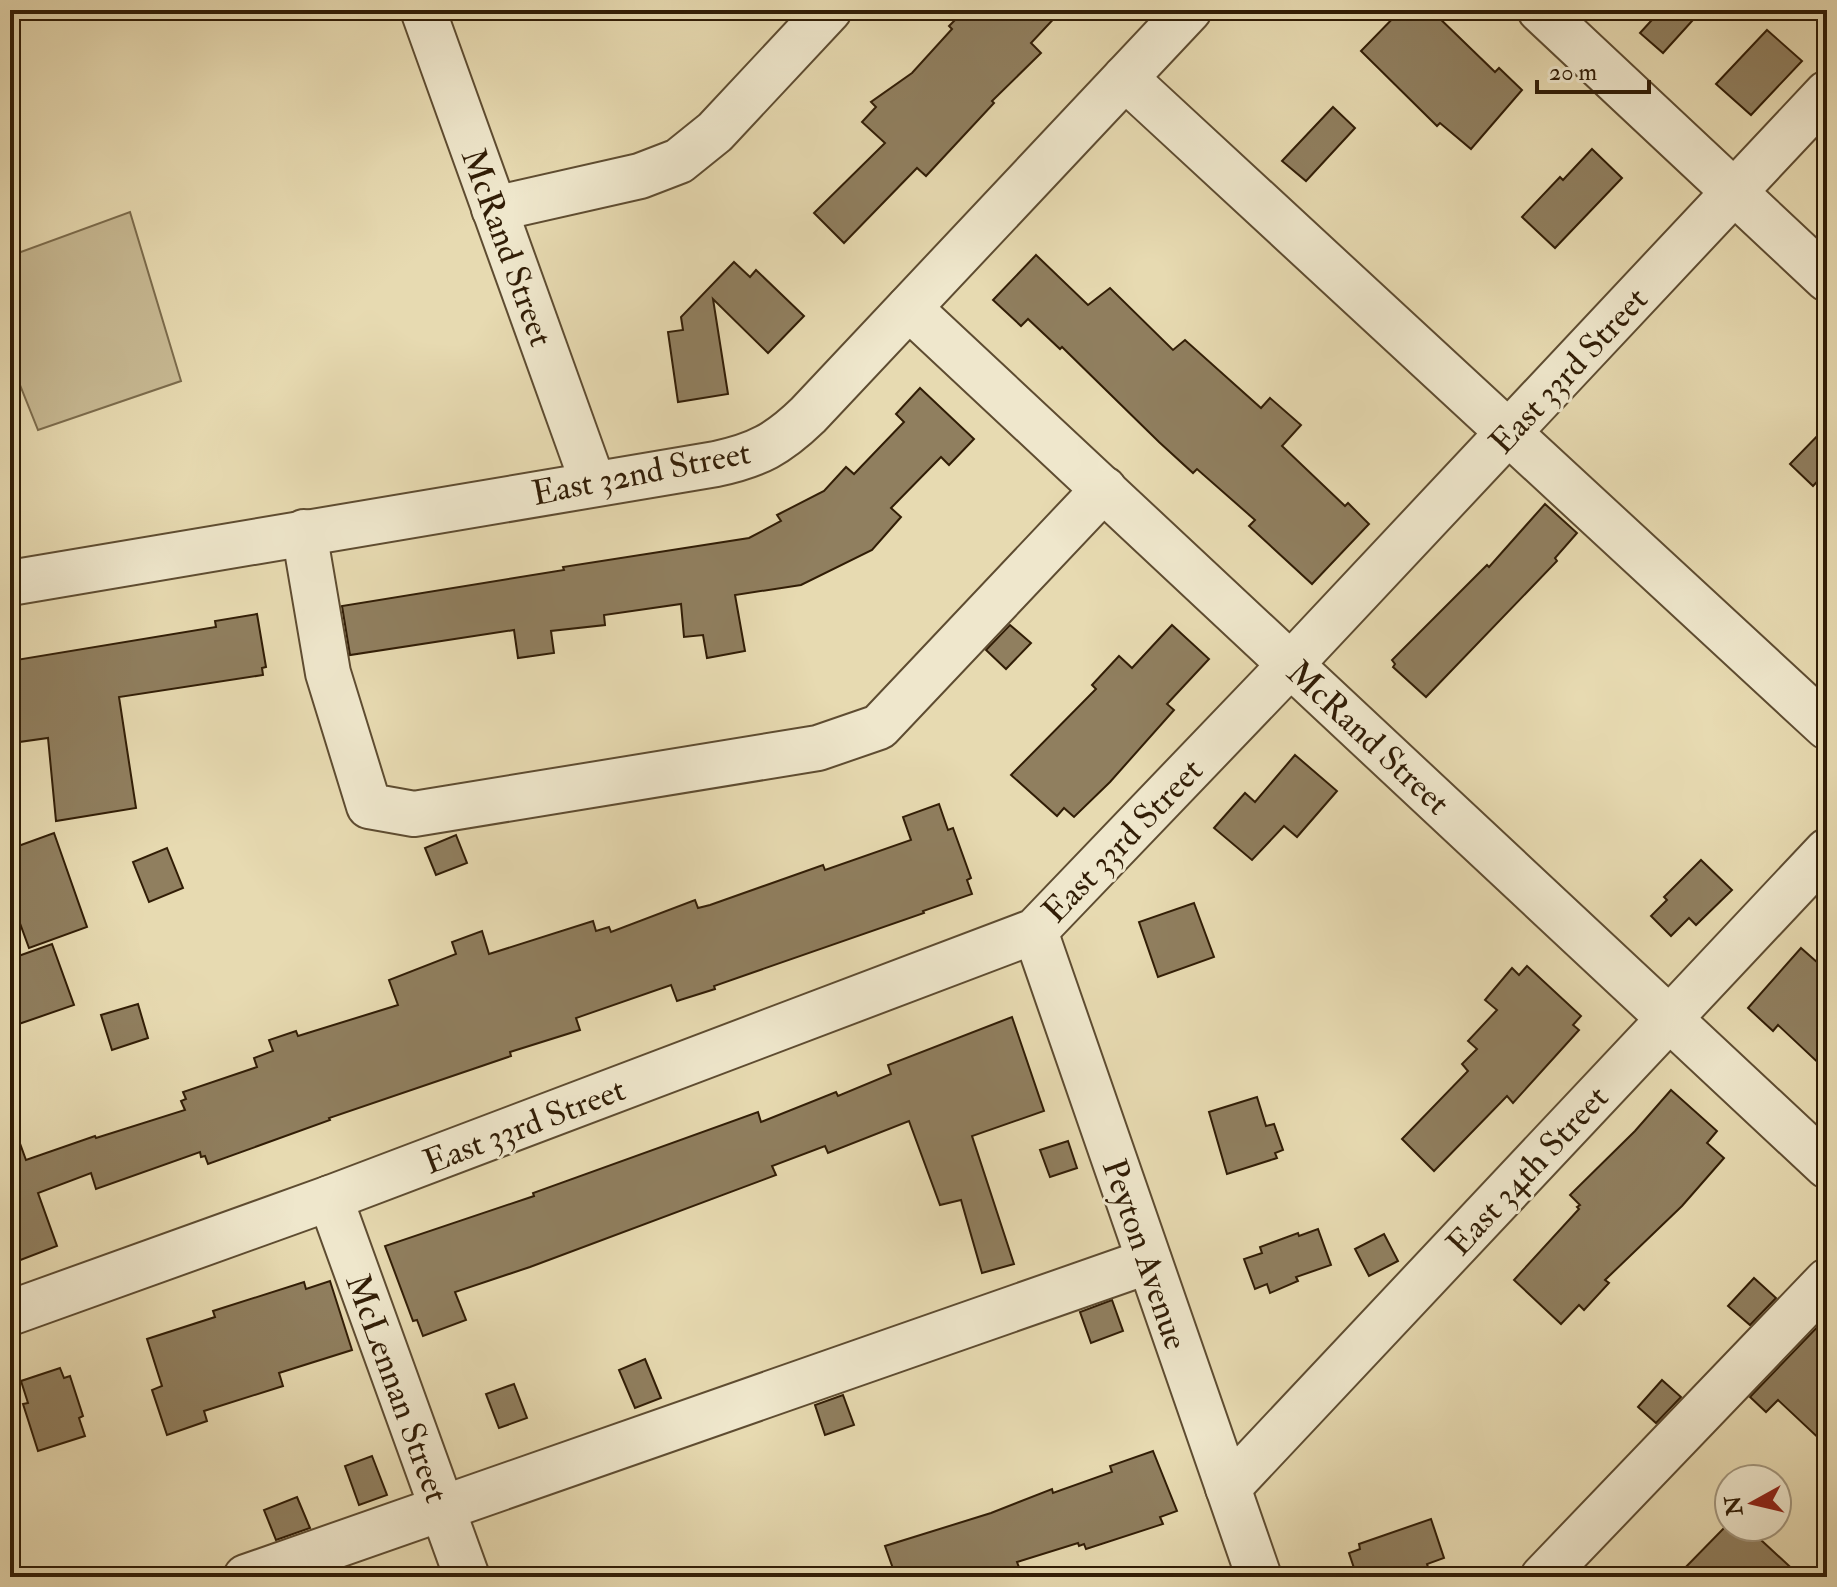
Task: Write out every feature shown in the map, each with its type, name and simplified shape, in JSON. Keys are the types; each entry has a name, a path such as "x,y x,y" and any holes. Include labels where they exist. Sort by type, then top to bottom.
{"street":[{"name":"McRand Street","path":"423,10 593,483"},
{"path":"494,209 640,176 679,161 715,132 829,10"},
{"name":"East 32nd Street","path":"10,583 716,464 772,447 808,415 1189,10"},
{"path":"1540,10 1827,279"},
{"path":"1125,78 1827,727"},
{"name":"East 33rd Street","path":"10,1313 330,1198 1035,931 1291,664 1827,93"},
{"name":"McRand Street","path":"909,308 1827,1166"},
{"path":"304,532 328,673 369,806 414,814 818,748 879,727 1104,489"},
{"name":"East 34th Street","path":"1228,1488 1827,851"},
{"name":"Peyton Avenue","path":"1035,931 1228,1488 1246,1573"},
{"name":"McLennan Street","path":"330,1198 467,1577"},
{"path":"246,1577 1149,1261"},
{"path":"1543,1577 1827,1281"}],"shaded area":[{"path":"130,212 181,381 38,430 10,360 10,256"}],"building":[{"path":"965,10 1062,10 1031,43 1041,53 992,101 994,103 926,176 917,168 844,243 814,213 885,143 862,122 876,107 871,102 912,73"},
{"path":"1401,10 1431,10 1495,72 1499,68 1522,90 1471,149 1440,123 1437,126 1361,51"},
{"path":"1661,10 1702,10 1663,53 1640,33"},
{"path":"1767,30 1802,61 1751,115 1716,84"},
{"path":"1333,107 1355,128 1306,181 1282,161"},
{"path":"1592,149 1622,178 1555,248 1522,217"},
{"path":"1036,255 1088,305 1110,288 1173,350 1185,340 1261,408 1270,398 1301,425 1282,446 1345,506 1348,503 1369,524 1312,584 1249,526 1255,520 1197,469 1193,473 1062,347 1060,349 1028,319 1021,326 993,300"},
{"path":"734,262 750,277 756,270 804,316 768,353 713,299 728,394 678,402 668,332 683,330 681,317"},
{"path":"920,388 974,439 949,465 941,457 891,508 901,517 872,550 801,585 735,595 745,651 707,658 703,635 684,637 681,604 604,615 605,625 551,631 554,653 518,658 514,630 350,655 342,606 749,538 781,521 777,515 824,491 846,467 854,474 904,422 896,414"},
{"path":"1827,426 1827,471 1813,486 1790,464"},
{"path":"1545,504 1577,533 1555,558 1557,561 1426,697 1393,667 1395,664 1392,660 1487,565 1489,567"},
{"path":"257,614 266,667 262,668 263,675 119,697 136,808 56,821 48,738 19,742 15,703 10,704 10,661 216,627 215,621"},
{"path":"1010,625 1031,643 1006,669 986,650"},
{"path":"1172,625 1209,659 1167,704 1174,710 1110,782 1074,817 1064,808 1057,816 1011,775 1096,689 1092,685 1119,656 1132,668"},
{"path":"1295,755 1337,791 1297,837 1284,826 1252,860 1214,828 1245,793 1255,802"},
{"path":"939,804 948,830 953,828 971,878 967,880 972,894 677,1001 671,985 576,1018 580,1030 510,1052 511,1056 329,1118 208,1164 200,1152 96,1189 91,1173 38,1193 57,1246 10,1264 10,1128 14,1127 26,1160 185,1110 181,1101 186,1099 183,1092 257,1067 254,1058 273,1051 269,1040 296,1031 298,1036 398,1005 389,980 456,954 452,942 482,931 489,954 593,921 596,931 609,927 611,932 695,900 698,908 710,905 823,865 825,870 911,840 903,817"},
{"path":"54,833 87,927 29,948 10,896 10,849"},
{"path":"456,835 467,863 436,875 425,848"},
{"path":"167,848 183,888 149,902 133,862"},
{"path":"1701,860 1732,890 1696,925 1689,918 1671,936 1651,916 1667,900 1664,897"},
{"path":"1194,903 1214,957 1158,977 1139,922"},
{"path":"52,944 74,1005 10,1027 10,959"},
{"path":"1801,948 1827,971 1827,1071 1778,1025 1773,1031 1748,1008"},
{"path":"1527,966 1581,1016 1573,1025 1579,1030 1513,1103 1507,1096 1434,1171 1402,1139 1468,1071 1462,1064 1477,1049 1468,1041 1497,1010 1485,1000 1512,968 1519,975"},
{"path":"138,1004 148,1038 112,1050 101,1015"},
{"path":"1012,1017 1044,1111 972,1136 1014,1264 982,1273 961,1200 940,1205 909,1121 828,1153 825,1146 772,1166 776,1175 455,1292 466,1320 423,1336 417,1320 413,1321 385,1246 534,1196 533,1193 758,1112 761,1122 836,1092 838,1096 891,1074 888,1065"},
{"path":"1671,1090 1717,1131 1707,1143 1724,1158 1682,1206 1605,1280 1609,1283 1584,1310 1579,1305 1561,1324 1514,1280 1579,1209 1577,1207 1580,1205 1570,1195 1635,1131"},
{"path":"1257,1097 1266,1126 1274,1124 1283,1150 1275,1153 1277,1158 1227,1174 1209,1112"},
{"path":"1068,1141 1077,1168 1050,1177 1040,1150"},
{"path":"1318,1229 1331,1265 1296,1277 1298,1281 1270,1293 1267,1284 1255,1289 1244,1259 1262,1253 1260,1247"},
{"path":"1384,1234 1398,1261 1369,1276 1355,1249"},
{"path":"1754,1278 1776,1298 1750,1325 1728,1306"},
{"path":"330,1281 352,1350 279,1373 283,1386 204,1411 207,1421 167,1435 152,1390 162,1386 147,1339 215,1317 213,1311 304,1282 306,1289"},
{"path":"1112,1300 1123,1331 1091,1343 1080,1312"},
{"path":"1827,1317 1827,1446 1778,1400 1766,1412 1750,1397"},
{"path":"645,1359 661,1398 635,1408 619,1370"},
{"path":"60,1368 64,1378 70,1376 83,1416 79,1418 85,1436 38,1451 23,1404 28,1403 21,1381"},
{"path":"1662,1380 1681,1397 1656,1423 1638,1407"},
{"path":"514,1384 527,1418 499,1428 486,1394"},
{"path":"843,1395 854,1425 825,1435 815,1405"},
{"path":"1153,1451 1177,1511 1160,1517 1163,1524 1086,1549 1084,1544 1079,1546 1078,1543 1017,1562 1020,1570 999,1577 896,1577 885,1546 991,1513 1052,1489 1053,1493 1112,1472 1110,1466"},
{"path":"372,1456 387,1495 359,1505 345,1466"},
{"path":"297,1497 310,1528 276,1540 264,1510"},
{"path":"1431,1519 1444,1558 1427,1564 1429,1570 1409,1577 1357,1577 1349,1553 1360,1549 1359,1544"},
{"path":"1713,1539 1713,1543 1764,1543 1801,1577 1676,1577"}]}
